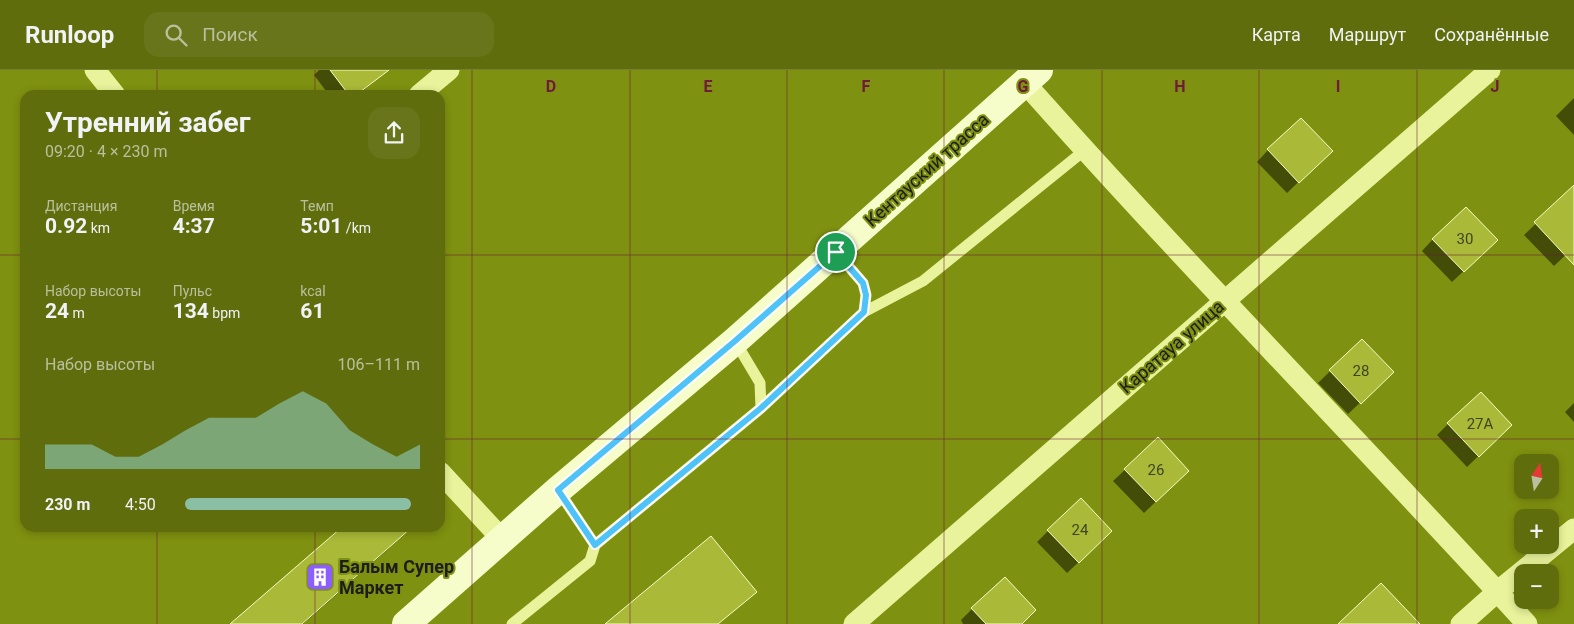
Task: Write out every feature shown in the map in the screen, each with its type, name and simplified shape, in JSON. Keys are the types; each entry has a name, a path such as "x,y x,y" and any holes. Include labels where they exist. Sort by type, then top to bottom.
{"main road":[{"name":"Кентауский трасса","path":"406,624 558,490 735,341 1032,76"}],"street":[{"path":"95,70 110,90"},
{"path":"425,90 449,70"},
{"name":"Каратауа улица","path":"854,624 1490,70"},
{"path":"1032,76 1084,150 1527,624"},
{"path":"445,477 502,539"},
{"path":"1461,624 1574,529"}],"lane":[{"path":"512,624 590,561 595,545 761,408 864,312 923,281 1084,150"},
{"path":"836,252 863,283 866,295 864,312"},
{"path":"735,341 760,383 761,408"},
{"path":"558,490 595,545"}],"building":[{"path":"330,70 389,70 363,90 345,90"},
{"path":"1301,118 1333,151 1299,183 1267,149"},
{"path":"1574,185 1574,265 1534,222"},
{"path":"1466,207 1498,240 1464,272 1432,239"},
{"path":"1362,339 1394,372 1361,404 1329,370"},
{"path":"1481,392 1512,425 1479,457 1447,423"},
{"path":"1158,437 1189,471 1156,502 1124,469"},
{"path":"1081,498 1112,531 1079,563 1047,530"},
{"name":"Балым Супер Маркет","path":"336,532 406,532 302,624 230,624"},
{"path":"711,536 757,592 718,624 605,624"},
{"path":"1005,577 1036,610 1022,624 986,624 971,608"},
{"path":"1381,583 1420,624 1338,624"}],"place":[{"name":"Балым Супер Маркет","path":"320,577"}],"route":[{"path":"836,252 863,283 866,295 864,312 761,408 595,545 558,490 735,341 836,252"}]}
